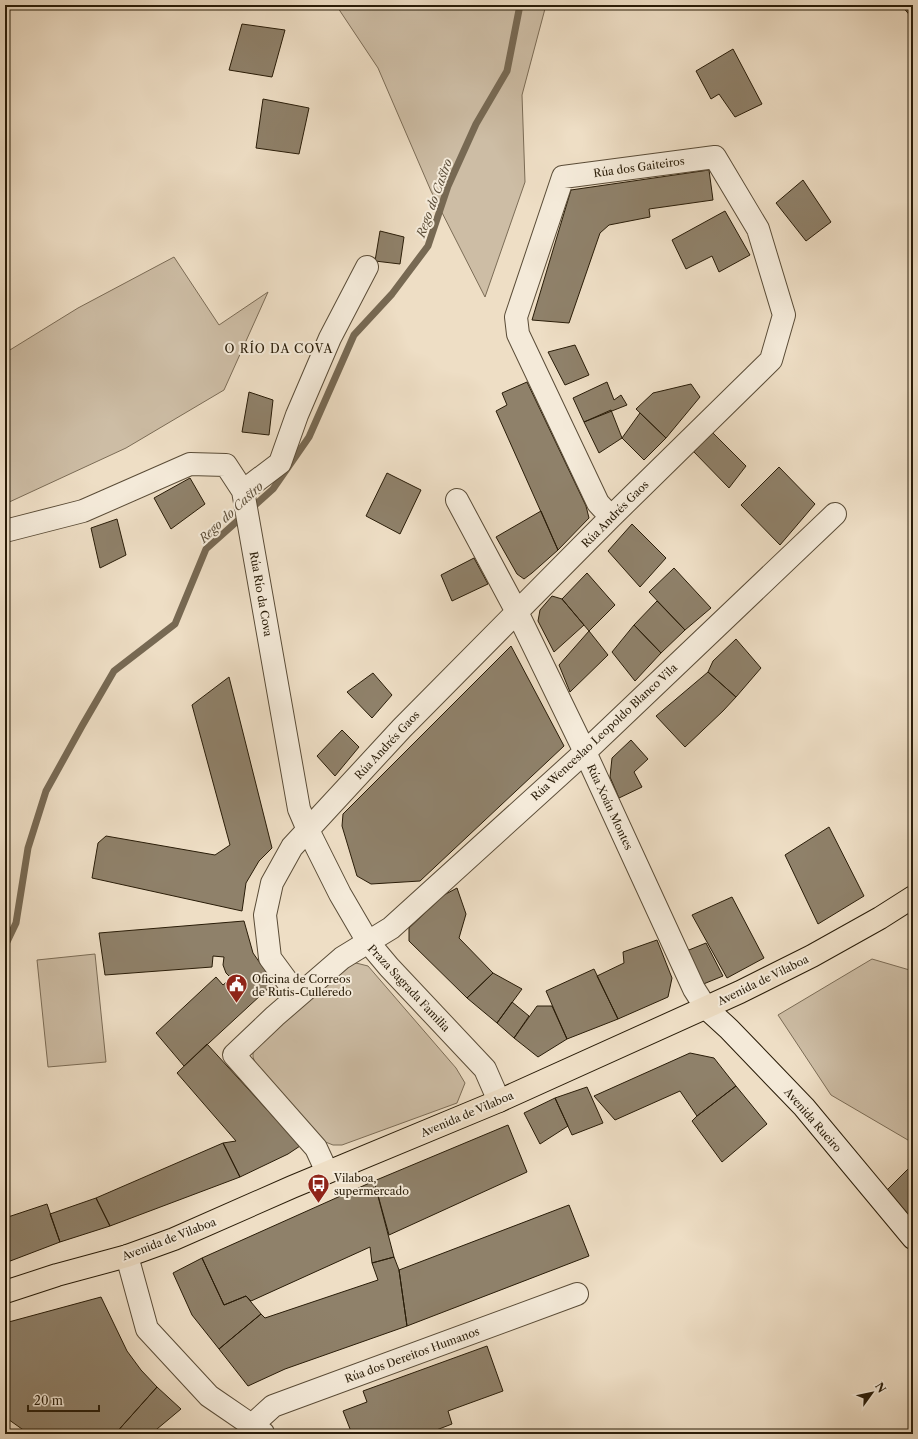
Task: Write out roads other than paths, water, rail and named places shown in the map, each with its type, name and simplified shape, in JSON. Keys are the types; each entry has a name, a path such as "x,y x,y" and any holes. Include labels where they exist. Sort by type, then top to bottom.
{"highway":[{"name":"Avenida de Vilaboa","path":"5,1292 57,1275 127,1256 174,1239 326,1172 499,1101 706,1008 812,956 880,918 913,897"}],"street":[{"name":"Rúa dos Gaiteiros","path":"611,517 598,503 518,334 516,317 563,177 715,157"},
{"name":"Rúa Andrés Gaos","path":"298,996 270,958 265,915 272,883 292,847 402,728 611,517 770,360 784,314 758,229 715,157"},
{"path":"243,491 280,463 297,415 327,345 367,267"},
{"name":"Rúa Río da Cova","path":"5,531 83,511 190,464 226,465 243,491 299,808 308,830 340,894 368,942"},
{"name":"Rúa Xoán Montes","path":"457,500 517,612 585,752 694,989 706,1008"},
{"name":"Rúa Wenceslao Leopoldo Blanco Vila","path":"368,942 391,928 585,752 835,514"},
{"name":"Praza Sagrada Familia","path":"326,1172 316,1148 234,1055 342,958 368,942 388,966 485,1069 499,1101"},
{"name":"Avenida Rueiro","path":"706,1008 729,1029 804,1107 913,1238"},
{"path":"127,1256 147,1330 209,1396 258,1430"},
{"name":"Rúa dos Dereitos Humanos","path":"258,1430 273,1406 577,1294"}],"waterway":[{"name":"Rego do Castro","path":"5,946 16,923 28,848 46,791 114,671 175,624 206,549 273,489 309,437 354,335 392,294 428,246 448,186 476,124 507,71 520,5"}],"place":[{"name":"Oficina de Correos de Rutis-Culleredo","path":"237,1004"},
{"name":"Vilaboa, supermercado","path":"318,1204"}],"district":[{"name":"O RÍO DA COVA","path":"279,348"}]}
